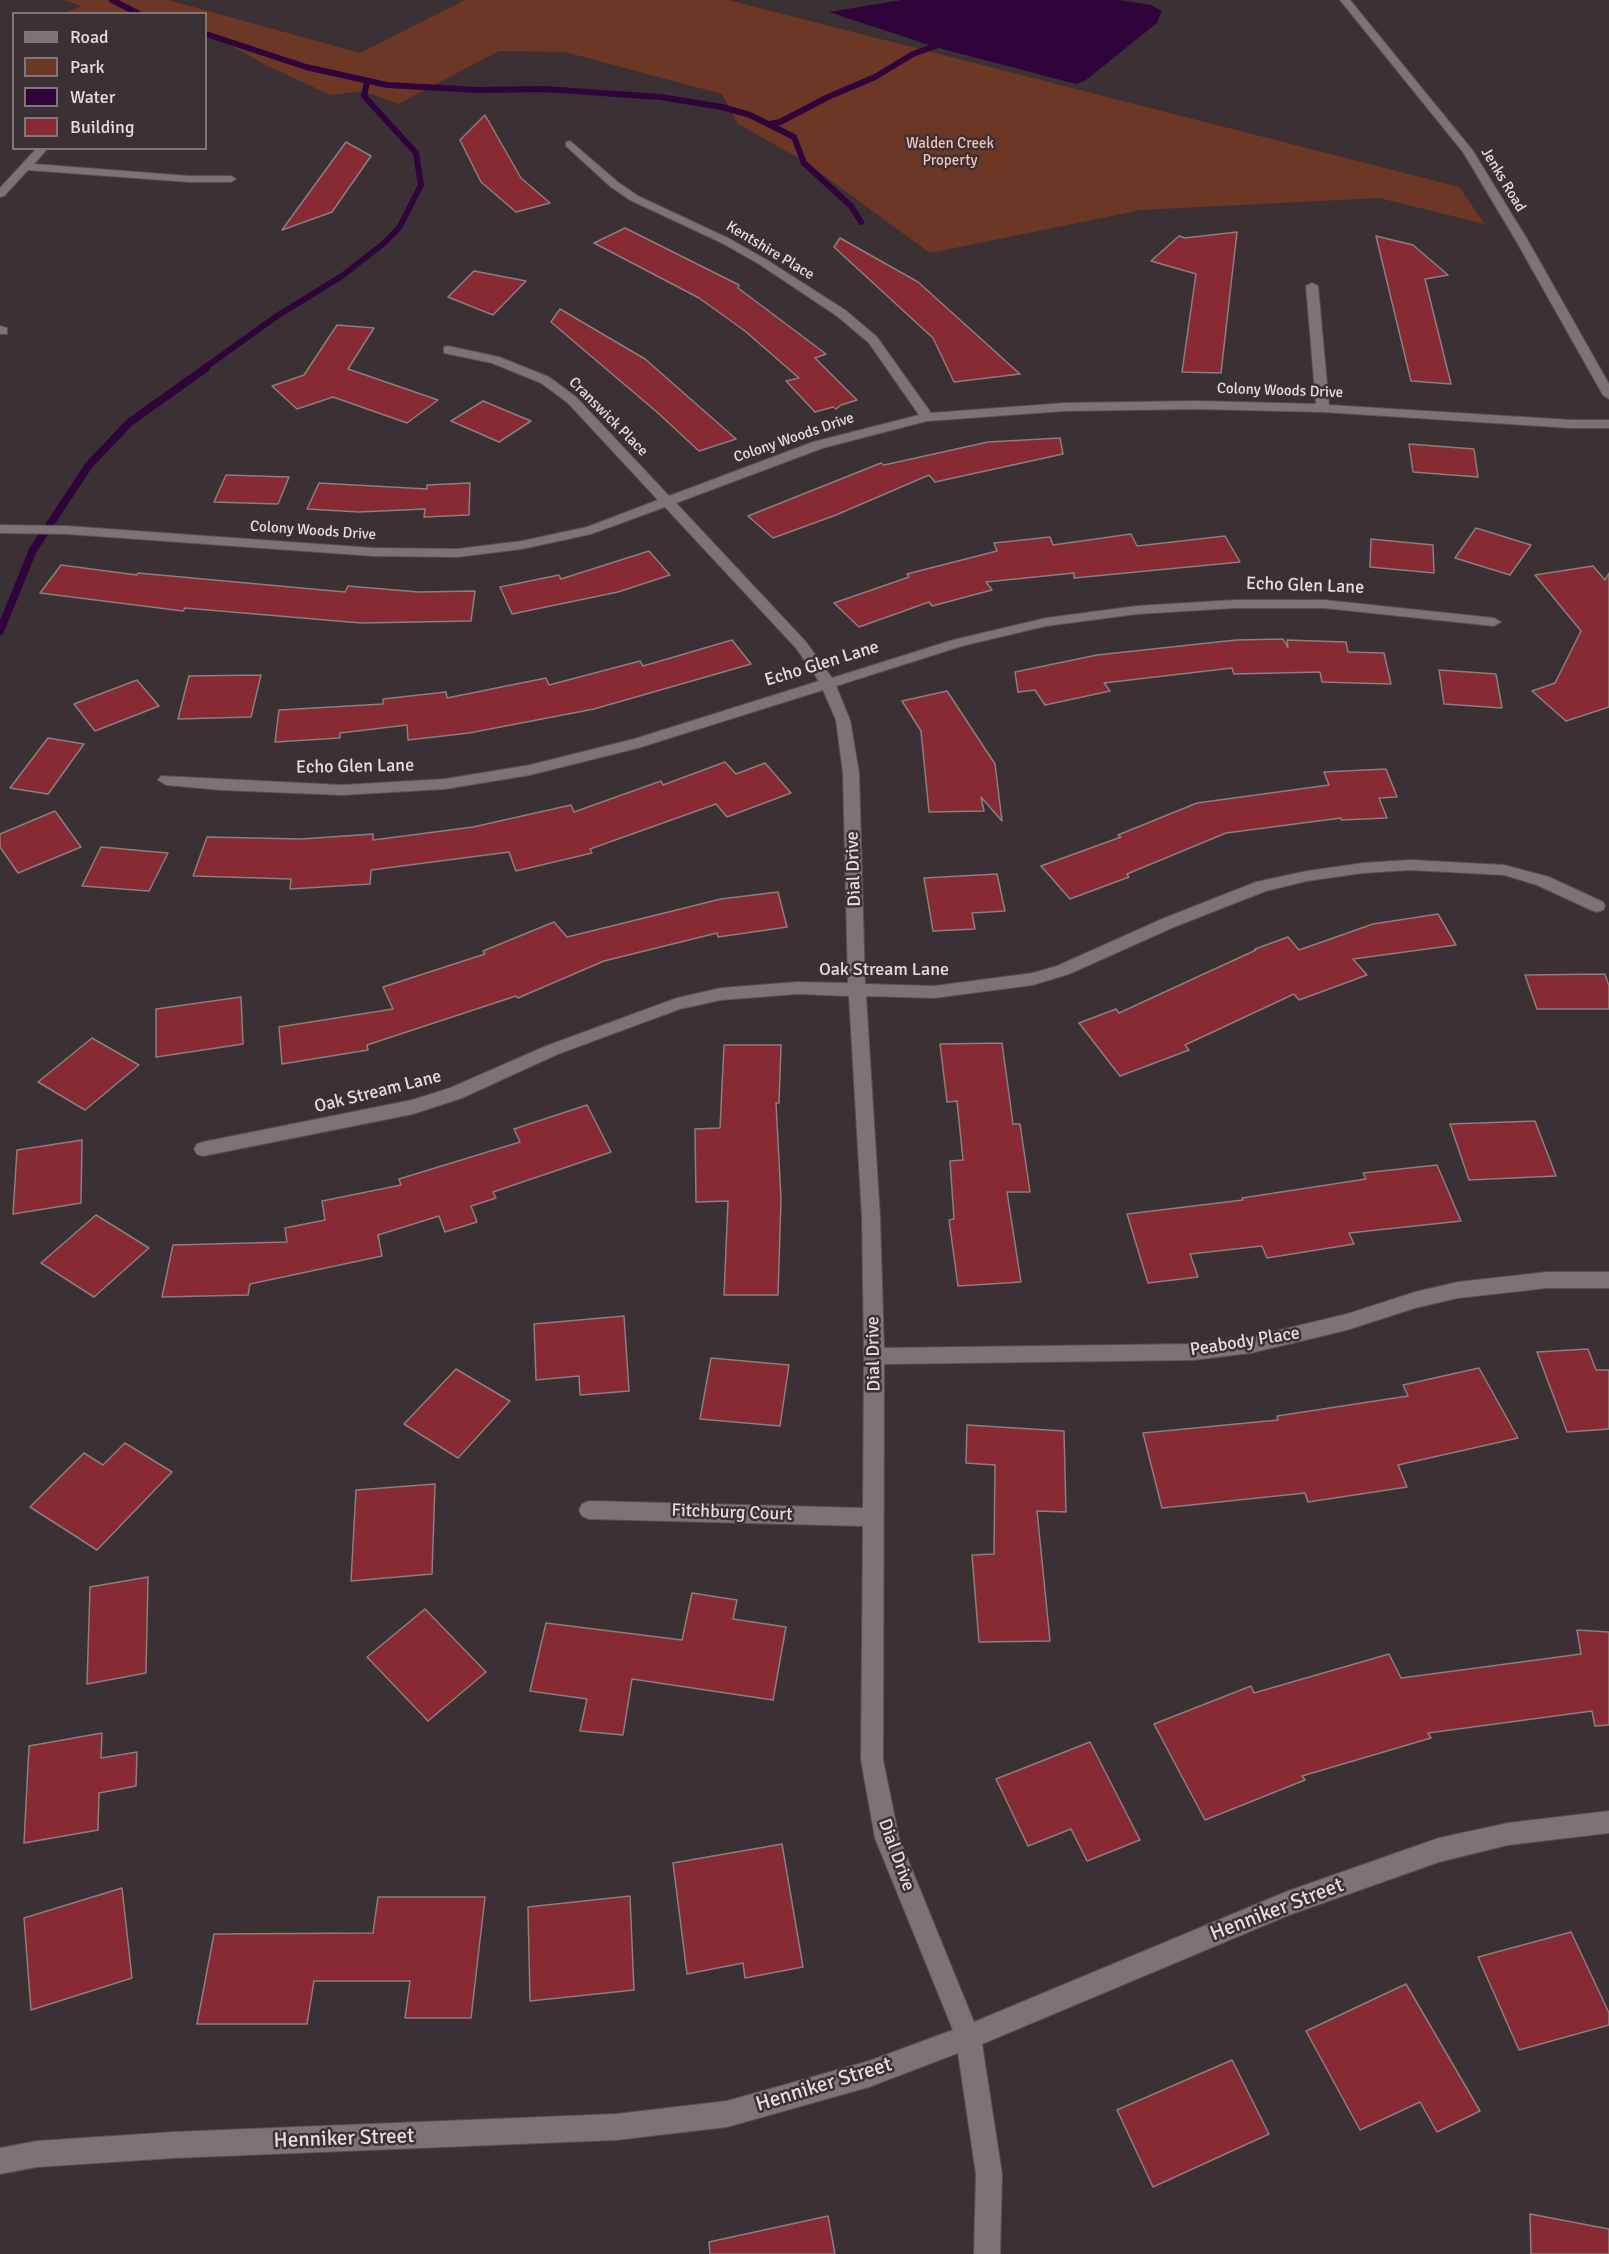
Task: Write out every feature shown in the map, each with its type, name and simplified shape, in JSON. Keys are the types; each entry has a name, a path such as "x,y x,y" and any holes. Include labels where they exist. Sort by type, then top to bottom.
{"street":[{"name":"Jenks Road","path":"1345,0 1468,151 1521,239 1609,395"},
{"name":"Kentshire Place","path":"570,144 615,185 634,198 763,261 851,320 873,340 885,355 927,417"},
{"path":"0,194 41,150"},
{"path":"27,167 189,179 231,179"},
{"path":"1312,285 1323,408"},
{"name":"Cranswick Place","path":"448,350 510,365 545,380 572,400 667,501"},
{"name":"Colony Woods Drive","path":"0,529 67,530 373,552 491,550 554,540 591,530 818,445 927,417 1076,406 1197,405 1323,408 1571,424 1609,424"},
{"name":"Dial Drive","path":"667,501 801,645 828,683 843,720 849,747 857,990 871,1217 874,1356 872,1760 887,1838 968,2037 989,2174 987,2254"},
{"name":"Echo Glen Lane","path":"166,780 342,790 475,780 595,755 958,643 1046,622 1137,610 1235,604 1324,604 1494,622"},
{"name":"Oak Stream Lane","path":"203,1149 413,1107 456,1093 552,1050 677,1004 721,994 797,988 934,992 1033,979 1063,970 1168,923 1262,886 1308,876 1363,868 1410,865 1504,870 1543,881 1597,906"},
{"name":"Peabody Place","path":"874,1356 1193,1352 1251,1345 1347,1322 1415,1300 1458,1290 1547,1281 1609,1280"},
{"name":"Fitchburg Court","path":"589,1510 874,1517"},
{"name":"Henniker Street","path":"0,2162 38,2154 174,2145 372,2139 616,2127 675,2122 727,2114 870,2073 968,2037 1288,1903 1439,1850 1508,1834 1609,1822"}],"green space":[{"name":"Walden Creek Property","path":"63,0 168,0 360,53 465,0 728,0 1459,187 1485,224 1379,198 1141,210 930,253 804,161 738,124 722,94 565,52 499,51 398,104 363,91 330,95 264,64 221,40 207,38 207,12 67,12 81,6"}],"water":[{"path":"902,0 1119,0 1151,5 1162,11 1157,23 1086,80 1076,84 935,47 829,12"}],"building":[{"path":"485,115 521,178 550,203 516,212 481,182 460,140"},
{"path":"346,142 371,156 332,212 282,230"},
{"path":"625,228 739,285 738,288 826,354 815,358 857,400 836,409 833,407 815,412 786,381 799,378 745,331 699,298 594,243"},
{"path":"1237,232 1221,373 1182,372 1196,274 1151,261 1179,236 1185,238"},
{"path":"1376,236 1413,245 1448,275 1425,279 1451,384 1411,381"},
{"path":"840,238 918,282 1020,374 954,382 933,338 834,247"},
{"path":"474,271 526,281 493,315 448,297"},
{"path":"560,309 645,359 736,439 699,451 551,322"},
{"path":"337,325 374,328 348,369 438,400 407,423 333,397 297,409 272,386 304,375"},
{"path":"483,401 531,421 499,442 451,421"},
{"path":"1060,438 1063,454 935,482 929,475 836,515 773,538 748,516 881,463 884,465 988,442"},
{"path":"1409,444 1474,449 1478,477 1413,472"},
{"path":"226,475 289,477 278,504 214,502"},
{"path":"319,483 427,489 427,485 470,483 469,515 424,517 425,509 359,512 307,509"},
{"path":"1476,528 1531,545 1510,575 1455,558"},
{"path":"1131,534 1137,546 1225,536 1240,562 1074,578 1074,573 986,582 992,590 932,606 929,602 859,627 834,603 909,577 907,574 997,551 994,543 1050,537 1053,545"},
{"path":"1371,539 1433,545 1434,573 1370,567"},
{"path":"649,551 670,575 618,592 512,614 500,587 559,575 561,579"},
{"path":"61,565 137,575 138,573 345,592 348,586 419,592 475,591 471,621 361,623 185,608 183,611 40,593"},
{"path":"1593,566 1605,580 1609,573 1609,707 1566,721 1532,691 1555,683 1581,631 1535,575"},
{"path":"1283,639 1288,648 1287,640 1346,642 1348,652 1384,653 1391,684 1322,682 1320,672 1234,674 1232,668 1104,683 1110,691 1045,705 1035,690 1018,692 1015,672 1097,655 1236,640"},
{"path":"732,640 751,664 594,709 469,733 408,740 407,725 340,733 340,738 275,742 279,710 383,704 383,699 446,692 447,698 546,678 549,685 640,661 643,666"},
{"path":"1439,670 1496,674 1502,708 1444,704"},
{"path":"261,675 251,717 178,719 189,676"},
{"path":"137,680 159,706 95,731 74,704"},
{"path":"947,691 995,764 1002,821 981,797 984,811 929,812 921,731 902,701"},
{"path":"48,738 84,744 48,794 10,788"},
{"path":"725,762 736,774 765,763 791,793 727,817 716,804 590,849 592,853 516,871 509,852 371,870 370,884 290,889 291,879 193,876 207,837 301,839 373,834 373,840 473,827 571,805 574,812 661,781 663,785"},
{"path":"1386,769 1397,797 1379,798 1387,818 1341,820 1341,818 1226,833 1127,874 1129,877 1070,899 1041,866 1121,837 1118,835 1197,803 1329,785 1324,772"},
{"path":"55,811 81,847 18,873 0,847 0,834"},
{"path":"101,847 168,853 149,891 82,886"},
{"path":"997,874 1005,911 972,913 975,929 933,931 924,878"},
{"path":"778,892 787,927 718,937 717,933 604,961 518,998 516,996 367,1045 368,1050 282,1064 279,1027 393,1009 383,987 485,954 483,951 554,922 567,937 721,899"},
{"path":"1438,914 1456,945 1353,959 1367,975 1299,1000 1294,994 1185,1045 1189,1050 1120,1076 1079,1023 1116,1009 1119,1013 1255,949 1288,937 1299,950 1373,924"},
{"path":"1605,974 1609,986 1609,1009 1537,1009 1525,975"},
{"path":"241,997 243,1044 156,1057 156,1009"},
{"path":"92,1038 139,1065 85,1110 38,1082"},
{"path":"1002,1043 1013,1124 1020,1124 1030,1192 1007,1192 1021,1282 958,1286 949,1220 954,1219 950,1161 963,1160 957,1101 947,1102 940,1044"},
{"path":"724,1045 781,1045 779,1103 776,1103 781,1199 778,1295 724,1295 728,1201 696,1202 695,1129 720,1128"},
{"path":"587,1105 611,1152 493,1192 496,1198 471,1206 477,1222 445,1232 439,1216 378,1235 382,1256 250,1284 248,1295 162,1297 173,1245 287,1242 285,1228 325,1220 322,1201 401,1185 399,1179 520,1142 514,1129"},
{"path":"1535,1121 1556,1176 1469,1180 1450,1124"},
{"path":"82,1140 81,1203 13,1214 17,1150"},
{"path":"1437,1165 1461,1221 1349,1233 1354,1244 1267,1258 1262,1246 1190,1254 1198,1277 1148,1283 1127,1214 1243,1200 1242,1198 1366,1179 1363,1173"},
{"path":"96,1215 149,1248 94,1297 41,1263"},
{"path":"624,1316 629,1391 580,1395 579,1376 536,1380 534,1324"},
{"path":"1588,1349 1596,1370 1609,1370 1609,1429 1567,1432 1537,1352"},
{"path":"711,1358 789,1365 780,1426 700,1419"},
{"path":"1479,1368 1518,1438 1398,1465 1407,1487 1308,1502 1305,1493 1162,1508 1143,1433 1278,1420 1277,1416 1408,1396 1403,1385"},
{"path":"456,1369 510,1401 458,1458 404,1424"},
{"path":"967,1425 1064,1431 1066,1512 1037,1511 1050,1641 979,1642 972,1555 994,1554 995,1465 966,1463"},
{"path":"125,1443 172,1472 97,1550 30,1507 84,1453 103,1465"},
{"path":"435,1484 432,1574 351,1581 356,1490"},
{"path":"148,1577 146,1673 87,1684 90,1587"},
{"path":"692,1593 737,1600 733,1619 786,1627 773,1700 632,1679 623,1735 580,1731 587,1699 530,1691 546,1623 682,1640"},
{"path":"425,1609 486,1672 428,1721 367,1657"},
{"path":"1577,1630 1609,1632 1609,1725 1595,1726 1592,1711 1428,1733 1431,1738 1302,1776 1305,1780 1205,1820 1154,1724 1251,1686 1254,1693 1389,1654 1401,1678 1581,1654"},
{"path":"102,1733 101,1758 137,1752 136,1786 99,1793 98,1830 24,1843 29,1746"},
{"path":"1090,1742 1140,1840 1087,1861 1071,1829 1028,1846 996,1779"},
{"path":"782,1844 803,1967 745,1978 743,1963 687,1974 673,1863"},
{"path":"122,1888 132,1978 31,2010 24,1918"},
{"path":"630,1896 634,1990 530,2001 528,1907"},
{"path":"378,1897 485,1897 471,2018 405,2018 410,1981 314,1981 307,2024 197,2024 214,1934 373,1933"},
{"path":"1571,1932 1609,2013 1609,2025 1519,2050 1478,1957"},
{"path":"1406,1984 1480,2111 1437,2132 1420,2102 1360,2130 1306,2031"},
{"path":"1232,2060 1269,2134 1153,2187 1117,2110"},
{"path":"1530,2214 1609,2229 1609,2254 1531,2254"},
{"path":"828,2216 835,2254 710,2254 709,2242"}],"waterway":[{"path":"112,0 135,12"},
{"path":"207,34 306,67 387,85 478,90 544,89 660,97 722,107 750,115 794,137 804,163 851,206 861,222"},
{"path":"770,124 780,122 828,97 875,77 913,54 949,41"},
{"path":"203,369 277,316 342,276 383,244 399,228 421,185 416,153 364,96 367,82"},
{"path":"0,631 33,550 89,465 130,422 206,368"}]}
